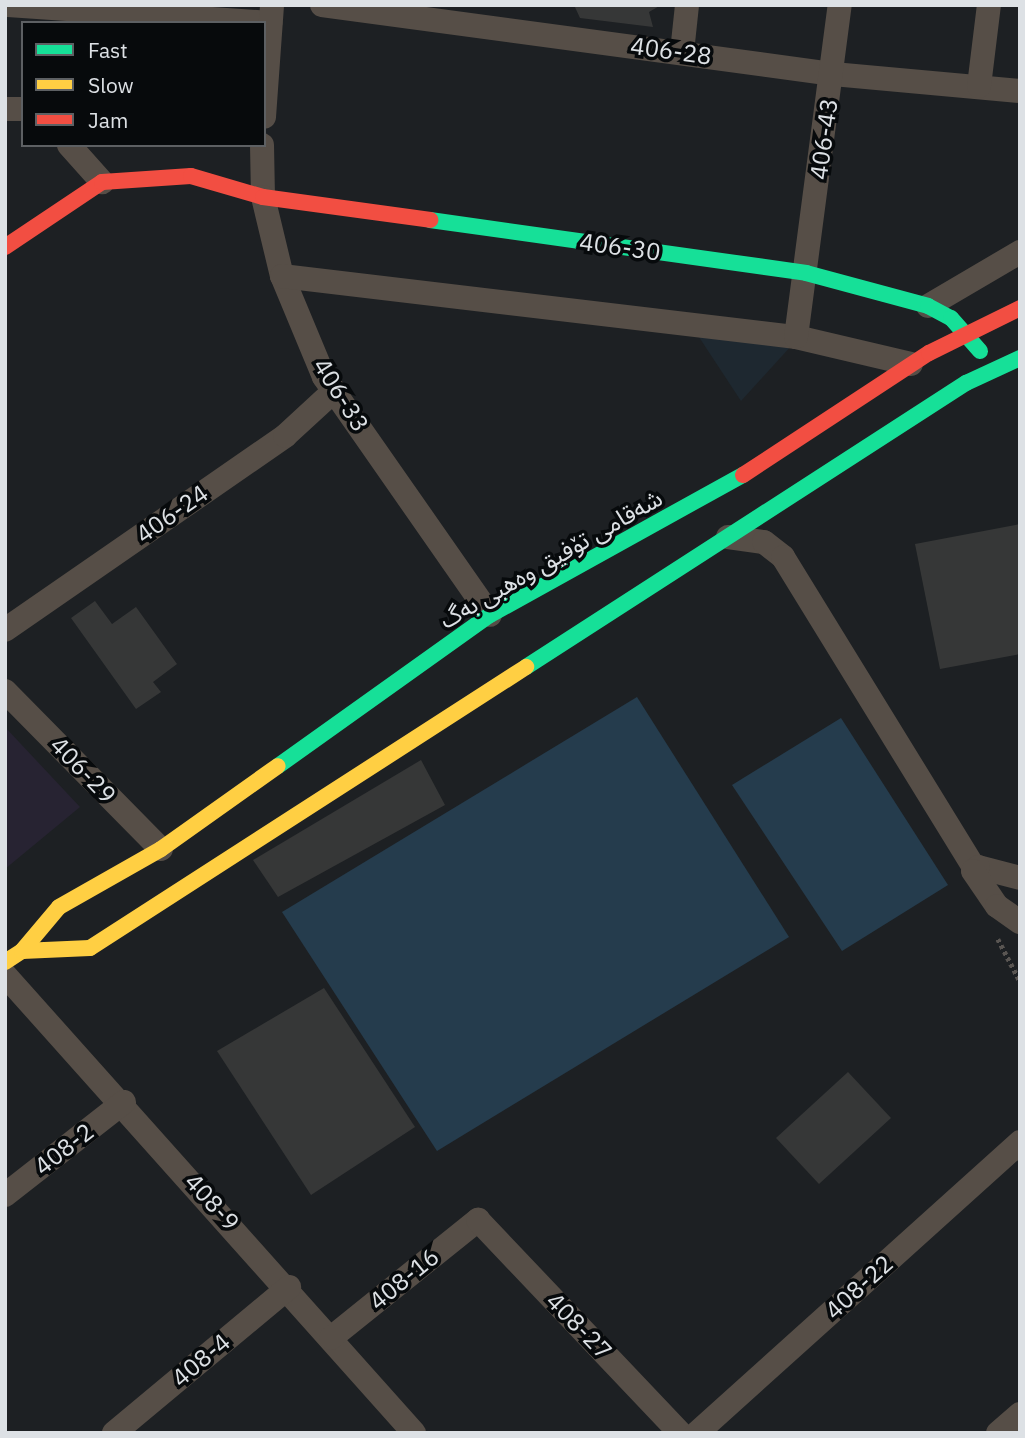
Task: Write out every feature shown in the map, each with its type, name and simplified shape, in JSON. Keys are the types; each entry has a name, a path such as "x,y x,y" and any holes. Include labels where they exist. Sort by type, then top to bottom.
{"street":[{"path":"8,5 37,12 271,14 266,88"},
{"name":"406-28","path":"322,5 479,15 682,52 833,74 1020,92"},
{"path":"682,52 687,5"},
{"name":"406-43","path":"796,337 833,74 840,5"},
{"path":"979,86 989,5"},
{"path":"5,247 102,182 71,147"},
{"name":"406-33","path":"262,147 262,197 282,276 334,391 490,615"},
{"name":"406-30","path":"102,182 191,176 262,197 806,273 928,306 966,333 995,368"},
{"path":"928,306 1020,252"},
{"path":"282,276 796,337 911,364"},
{"name":"شەقامی تۆفیق وەهبی بەگ","path":"5,962 22,951 59,907 160,849 490,615 730,483 911,364 966,333 1020,308"},
{"path":"22,951 90,948 728,537 995,368 1020,359"},
{"path":"995,368 1020,377"},
{"name":"406-24","path":"5,630 285,436 334,391"},
{"path":"798,493 782,513 777,530 783,557 997,906 1020,922"},
{"path":"728,537 764,542 783,557"},
{"name":"406-29","path":"5,691 160,849"},
{"path":"975,869 1020,878"},
{"name":"408-9","path":"5,975 124,1102 289,1287 414,1433"},
{"name":"408-2","path":"5,1195 124,1102"},
{"name":"408-22","path":"698,1433 1020,1142"},
{"name":"408-16","path":"331,1338 478,1220"},
{"name":"408-27","path":"478,1220 680,1433"},
{"name":"408-4","path":"114,1433 289,1287"}],"path":[{"path":"996,935 1020,981"}],"shaded area":[{"path":"695,331 792,345 741,401"},
{"path":"637,697 789,937 437,1151 282,912"},
{"path":"841,718 948,885 842,951 732,785"},
{"path":"5,727 80,807 5,869"}],"building":[{"path":"574,5 661,5 649,12 653,27 580,18"},
{"path":"1020,524 1020,654 940,669 915,544"},
{"path":"95,601 112,624 136,607 177,664 153,682 161,692 136,709 71,618"},
{"path":"421,760 445,805 278,897 253,860"},
{"path":"324,988 415,1127 311,1195 217,1051"},
{"path":"848,1072 891,1118 819,1184 776,1138"}],"traffic: fast":[{"path":"430,220 806,273 928,306 951,318 980,351"},
{"path":"526,667 966,383 1020,358"},
{"path":"278,766 490,615 743,475"}],"traffic: slow":[{"path":"22,951 90,948 526,667"},
{"path":"5,962 22,951 59,907 161,849 278,766"}],"traffic: jam":[{"path":"5,247 102,182 191,176 263,197 430,220"},
{"path":"743,475 929,353 1020,308"}]}
